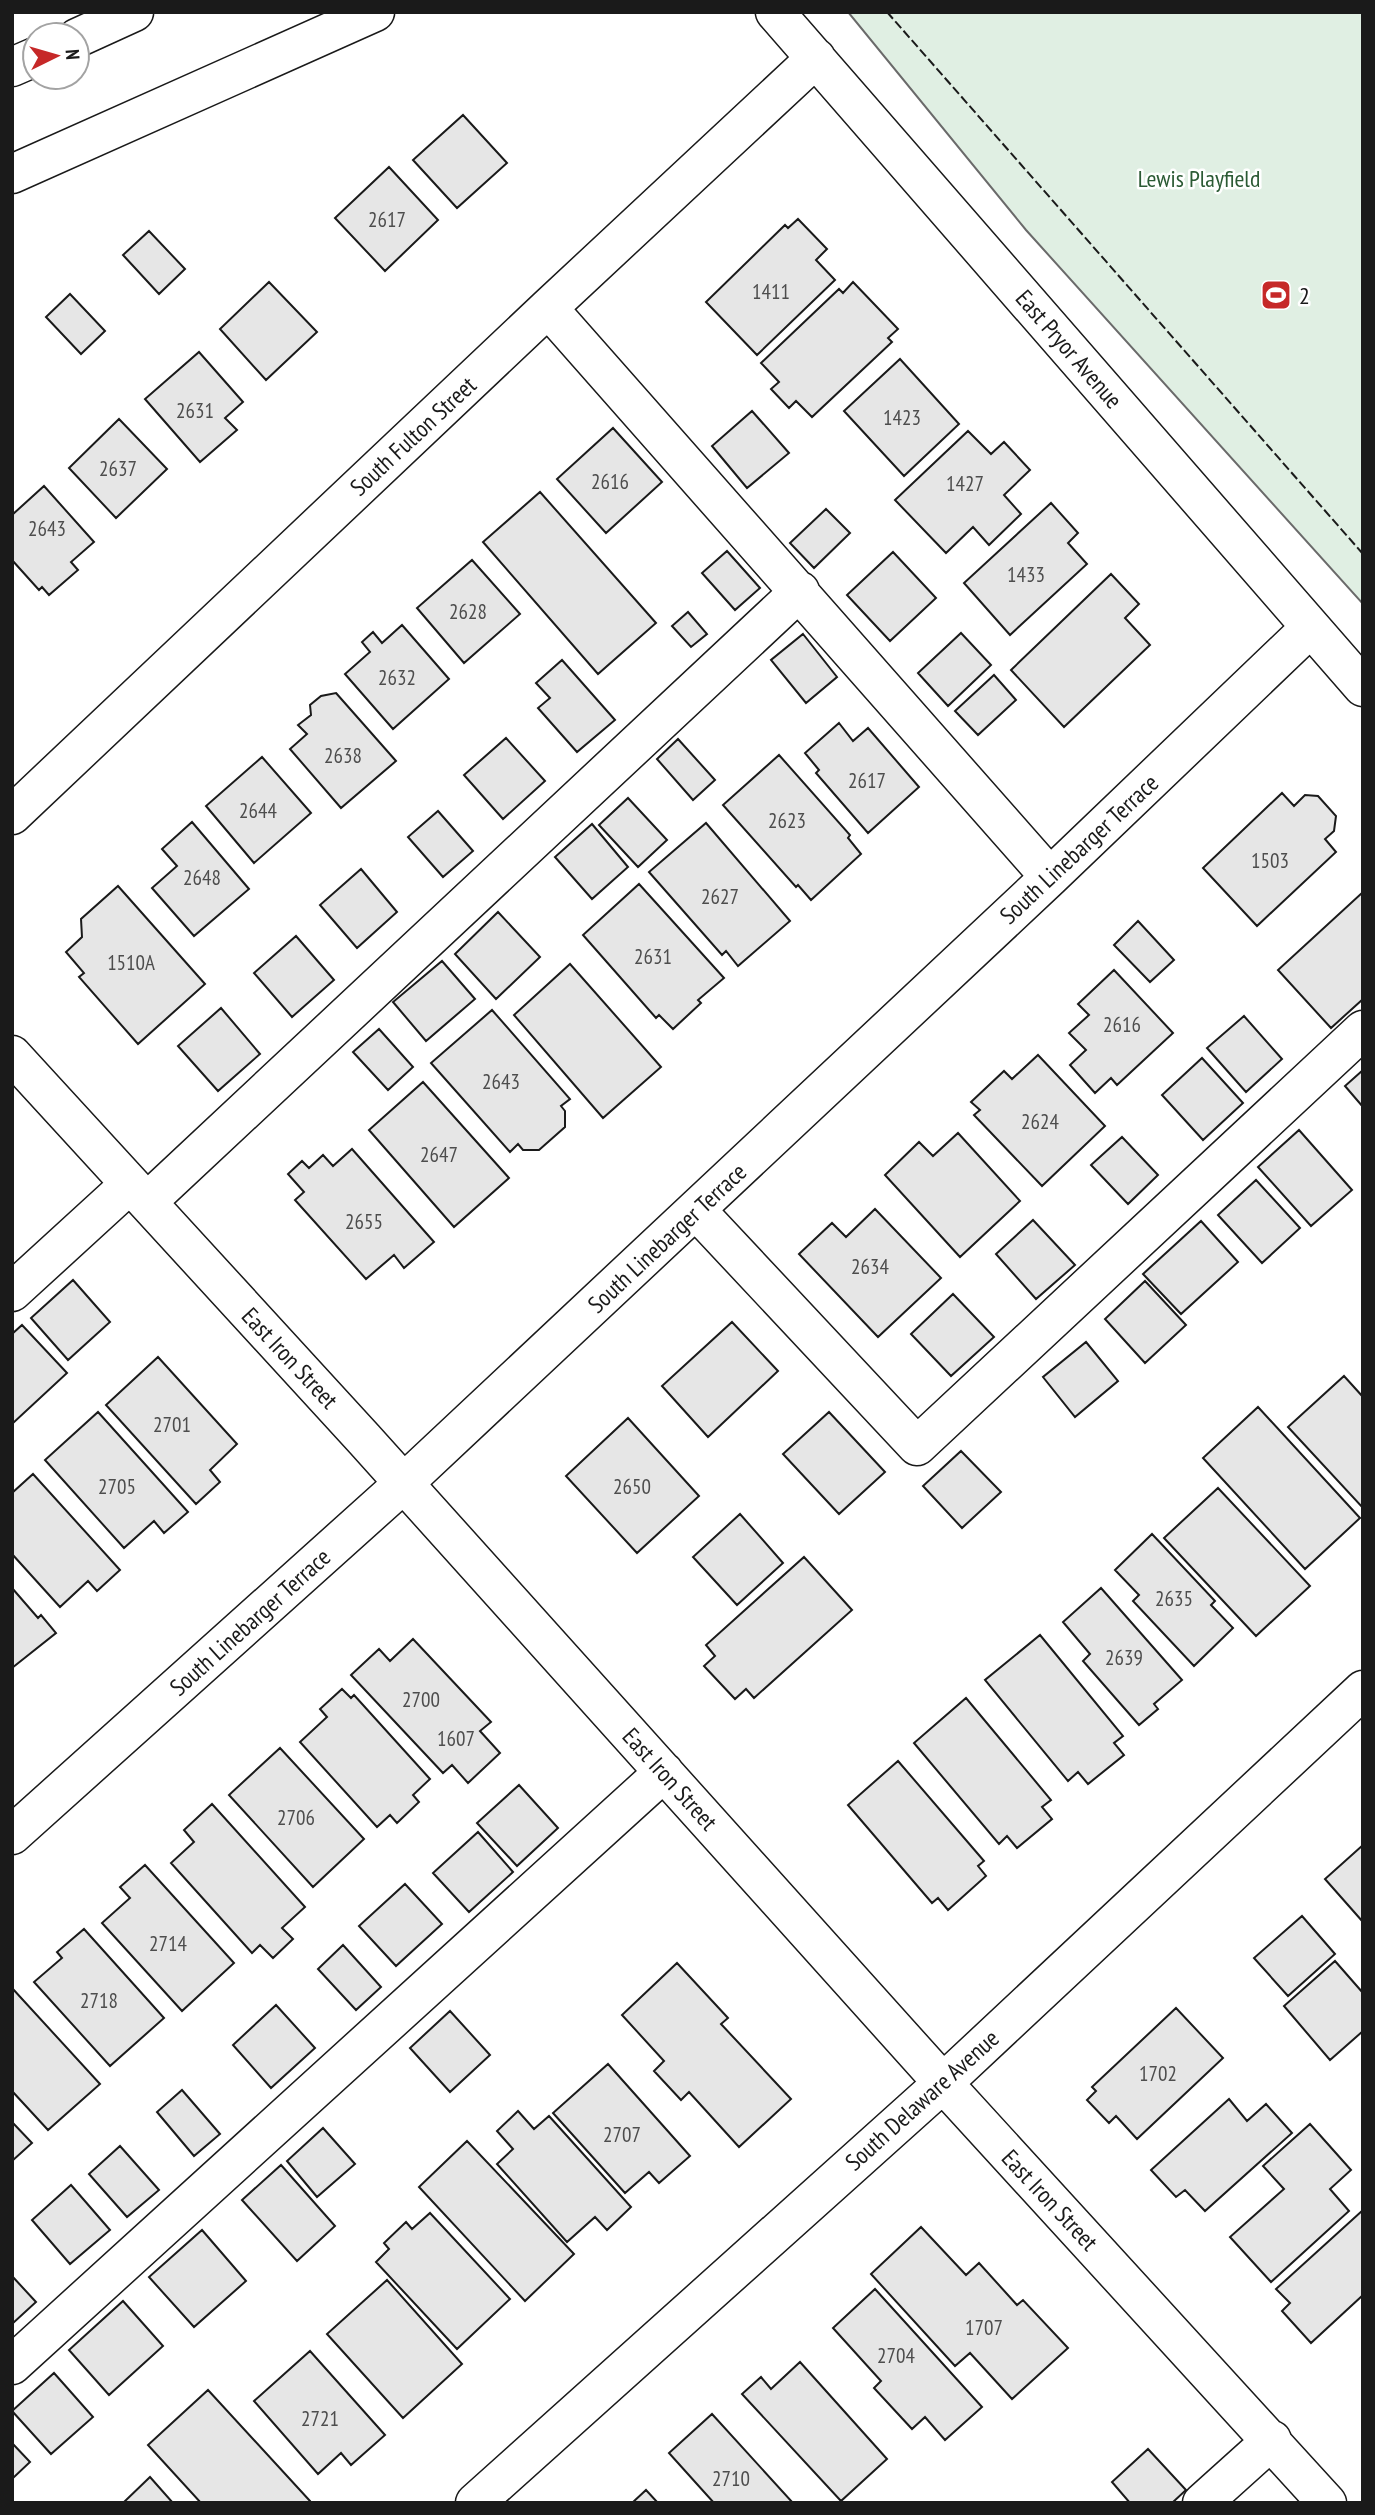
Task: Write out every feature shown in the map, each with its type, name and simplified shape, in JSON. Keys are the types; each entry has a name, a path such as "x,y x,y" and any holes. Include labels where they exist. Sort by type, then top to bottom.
{"street":[{"path":"91,32 134,12"},
{"path":"12,174 374,12"},
{"name":"East Pryor Avenue","path":"775,12 1363,687"},
{"name":"South Fulton Street","path":"12,816 816,58"},
{"path":"548,308 1050,877"},
{"path":"12,1292 138,1193 800,591"},
{"name":"South Linebarger Terrace","path":"12,1835 404,1483 1050,877 1310,628"},
{"path":"696,1210 917,1446 1363,1030"},
{"name":"East Iron Street","path":"12,1055 404,1483 943,2082 1328,2503"},
{"name":"South Delaware Avenue","path":"475,2503 943,2082 1363,1690"},
{"path":"12,2365 664,1772"},
{"path":"1202,2503 1272,2440"}],"green space":[{"name":"Lewis Playfield","path":"848,12 1363,12 1363,604 1026,230"}],"building":[{"path":"463,115 507,163 457,208 413,160"},
{"path":"389,167 438,220 385,271 335,218"},
{"path":"798,219 827,249 816,260 835,280 757,355 706,302 785,225 788,228"},
{"path":"149,231 185,269 159,294 123,255"},
{"path":"269,282 317,332 266,380 220,329"},
{"path":"853,282 898,329 888,338 892,342 812,417 796,401 789,408 771,389 779,382 761,363 839,289 843,293"},
{"path":"70,294 105,331 81,354 46,317"},
{"path":"199,352 243,402 225,418 237,430 200,462 145,399"},
{"path":"900,359 959,424 904,476 844,411"},
{"path":"752,411 789,453 747,488 712,446"},
{"path":"119,419 167,469 116,518 69,468"},
{"path":"613,428 662,482 606,533 557,479"},
{"path":"968,431 991,454 1004,442 1030,470 1004,495 1021,514 989,545 973,527 946,553 895,500"},
{"path":"44,486 94,542 71,562 78,570 49,595 42,587 39,590 12,560 12,515"},
{"path":"540,492 656,623 598,674 483,542"},
{"path":"1051,503 1078,533 1068,543 1087,564 1010,635 964,583"},
{"path":"826,509 850,533 814,568 790,543"},
{"path":"727,551 760,588 735,610 702,573"},
{"path":"893,552 936,598 890,641 847,595"},
{"path":"472,560 520,614 464,663 417,608"},
{"path":"1111,574 1139,604 1125,618 1150,645 1064,727 1011,670"},
{"path":"688,612 707,634 691,647 672,626"},
{"path":"402,625 449,679 393,729 345,674 370,652 362,642 373,632 382,643"},
{"path":"961,633 991,665 948,706 918,673"},
{"path":"803,634 837,677 806,703 771,660"},
{"path":"562,660 615,720 577,752 538,708 550,698 536,683"},
{"path":"994,675 1016,700 978,735 955,711"},
{"path":"336,693 396,761 341,808 290,749 307,734 298,725 311,715 310,705 321,696"},
{"path":"839,723 853,741 868,728 919,787 868,833 816,773 819,770 805,753"},
{"path":"506,738 545,781 503,819 464,775"},
{"path":"678,739 715,780 693,800 657,759"},
{"path":"779,755 850,835 848,838 861,854 811,900 798,885 796,887 723,805"},
{"path":"262,757 311,813 254,863 206,806"},
{"path":"1282,793 1294,806 1305,795 1318,796 1336,816 1334,831 1325,839 1336,852 1257,926 1203,868"},
{"path":"628,798 667,840 638,867 599,825"},
{"path":"438,811 473,851 443,877 408,837"},
{"path":"192,822 249,889 194,936 152,888 177,866 162,849"},
{"path":"706,823 790,921 738,966 726,951 722,955 649,872"},
{"path":"592,824 628,867 592,899 555,857"},
{"path":"361,869 397,912 357,948 320,905"},
{"path":"639,884 724,978 698,1000 701,1003 673,1029 659,1015 656,1018 583,935"},
{"path":"118,886 205,984 138,1044 79,977 84,973 66,952 82,937 81,919"},
{"path":"1363,892 1363,999 1331,1028 1278,970"},
{"path":"498,912 540,957 496,999 455,954"},
{"path":"1138,921 1174,960 1150,982 1114,945"},
{"path":"296,936 334,980 292,1017 254,973"},
{"path":"442,961 475,999 426,1041 393,1002"},
{"path":"570,964 661,1067 603,1118 514,1015"},
{"path":"1114,970 1173,1033 1117,1085 1111,1078 1095,1093 1070,1065 1086,1050 1069,1033 1089,1015 1078,1004"},
{"path":"221,1008 260,1054 218,1091 178,1046"},
{"path":"492,1010 570,1099 561,1106 565,1111 565,1127 539,1150 523,1150 518,1144 510,1152 431,1063"},
{"path":"1244,1016 1282,1059 1246,1092 1207,1048"},
{"path":"379,1029 413,1067 388,1090 353,1052"},
{"path":"1038,1055 1105,1126 1042,1186 974,1115 980,1110 971,1102 1004,1071 1012,1079"},
{"path":"1202,1058 1243,1103 1203,1140 1162,1095"},
{"path":"1363,1070 1363,1107 1345,1086"},
{"path":"423,1082 509,1178 454,1227 369,1130"},
{"path":"1299,1130 1352,1190 1311,1226 1258,1167"},
{"path":"958,1133 1020,1201 960,1257 885,1175 919,1142 933,1156"},
{"path":"1122,1137 1158,1175 1128,1204 1091,1165"},
{"path":"352,1149 434,1242 404,1268 394,1255 366,1279 295,1200 304,1192 288,1174 302,1161 309,1168 323,1155 333,1166"},
{"path":"1256,1180 1300,1228 1262,1263 1218,1215"},
{"path":"875,1209 941,1278 878,1337 799,1254 832,1223 846,1237"},
{"path":"1033,1220 1075,1265 1036,1299 996,1254"},
{"path":"1201,1221 1238,1262 1181,1314 1143,1274"},
{"path":"73,1280 110,1322 68,1360 31,1318"},
{"path":"1145,1281 1186,1325 1145,1363 1105,1319"},
{"path":"953,1294 994,1337 951,1376 911,1334"},
{"path":"732,1322 778,1371 708,1437 662,1386"},
{"path":"22,1325 67,1373 12,1424 12,1334"},
{"path":"1086,1342 1118,1381 1075,1417 1043,1377"},
{"path":"158,1357 237,1444 210,1470 220,1482 196,1504 106,1405"},
{"path":"1344,1376 1363,1397 1363,1508 1288,1427"},
{"path":"1258,1407 1360,1518 1305,1569 1203,1458"},
{"path":"98,1412 188,1512 164,1533 154,1521 124,1548 45,1460"},
{"path":"829,1412 885,1472 839,1514 783,1454"},
{"path":"628,1418 699,1496 637,1553 566,1476"},
{"path":"961,1451 1001,1492 962,1528 923,1486"},
{"path":"33,1474 120,1570 97,1591 88,1581 60,1607 12,1554 12,1493"},
{"path":"1218,1488 1310,1586 1256,1636 1164,1538"},
{"path":"740,1514 783,1563 737,1605 693,1557"},
{"path":"1152,1534 1215,1601 1211,1605 1233,1628 1194,1666 1133,1601 1139,1595 1115,1570"},
{"path":"804,1557 852,1610 754,1698 746,1689 735,1699 704,1666 715,1656 706,1645"},
{"path":"12,1588 38,1618 41,1615 56,1633 12,1668"},
{"path":"1101,1588 1182,1680 1154,1704 1158,1709 1139,1725 1083,1661 1090,1654 1063,1622"},
{"path":"1040,1635 1123,1736 1114,1743 1124,1755 1088,1784 1078,1772 1068,1781 985,1680"},
{"path":"413,1639 491,1722 480,1731 500,1753 468,1783 452,1765 443,1773 351,1675 379,1649 390,1661"},
{"path":"342,1689 351,1698 354,1695 430,1779 413,1795 419,1802 397,1823 390,1815 377,1827 300,1742 327,1717 320,1709"},
{"path":"966,1698 1051,1800 1042,1807 1052,1819 1017,1848 1007,1836 999,1844 914,1743"},
{"path":"280,1748 364,1839 313,1887 229,1795"},
{"path":"898,1761 984,1861 978,1866 986,1876 948,1910 938,1898 932,1903 848,1805"},
{"path":"519,1785 558,1828 517,1866 477,1823"},
{"path":"212,1804 305,1907 282,1928 293,1939 273,1958 260,1945 252,1953 171,1863 194,1842 184,1830"},
{"path":"478,1832 513,1872 469,1912 433,1873"},
{"path":"1363,1845 1363,1922 1325,1879"},
{"path":"145,1865 234,1963 182,2011 102,1923 130,1898 120,1887"},
{"path":"405,1884 442,1924 396,1966 359,1926"},
{"path":"1302,1916 1335,1954 1288,1996 1254,1958"},
{"path":"84,1929 164,2018 110,2066 34,1982 62,1958 57,1952"},
{"path":"343,1945 381,1987 356,2010 318,1969"},
{"path":"1335,1961 1363,1993 1363,2031 1330,2060 1284,2006"},
{"path":"677,1963 728,2018 721,2024 791,2099 739,2147 689,2092 681,2100 654,2071 664,2061 622,2015"},
{"path":"12,1988 100,2084 48,2130 12,2091"},
{"path":"276,2005 315,2048 271,2088 233,2045"},
{"path":"1176,2008 1223,2058 1137,2139 1116,2116 1109,2123 1087,2100 1096,2091 1092,2087"},
{"path":"450,2011 490,2055 450,2092 410,2048"},
{"path":"608,2064 690,2156 659,2183 649,2172 625,2193 553,2113"},
{"path":"182,2090 220,2134 194,2156 157,2112"},
{"path":"1229,2099 1247,2121 1266,2104 1292,2133 1205,2211 1185,2190 1176,2197 1151,2170"},
{"path":"518,2111 534,2129 549,2116 631,2207 607,2230 595,2217 567,2242 497,2164 513,2149 497,2131"},
{"path":"12,2122 32,2143 12,2161"},
{"path":"1310,2124 1351,2170 1330,2189 1349,2211 1271,2282 1230,2237 1284,2189 1263,2166"},
{"path":"323,2128 355,2164 317,2197 287,2161"},
{"path":"467,2141 574,2254 525,2301 419,2187"},
{"path":"120,2146 159,2190 127,2217 89,2174"},
{"path":"281,2165 335,2226 297,2261 242,2200"},
{"path":"71,2185 110,2230 70,2264 32,2220"},
{"path":"1363,2210 1363,2295 1311,2343 1282,2311 1290,2303 1276,2289"},
{"path":"430,2213 510,2299 457,2349 376,2262 389,2249 384,2243 406,2222 412,2229"},
{"path":"921,2227 966,2275 979,2263 1017,2305 1023,2300 1068,2348 1012,2399 970,2353 955,2366 871,2274"},
{"path":"202,2230 246,2281 194,2327 149,2277"},
{"path":"12,2276 36,2302 12,2324"},
{"path":"387,2280 462,2364 403,2418 327,2334"},
{"path":"875,2289 982,2407 945,2440 925,2417 912,2429 874,2388 881,2381 833,2328"},
{"path":"123,2301 163,2346 109,2395 69,2350"},
{"path":"310,2351 385,2435 351,2465 341,2453 318,2474 254,2401"},
{"path":"800,2362 887,2459 841,2501 742,2394 761,2377 771,2389"},
{"path":"54,2373 93,2417 51,2454 12,2411"},
{"path":"208,2390 309,2503 201,2503 148,2445"},
{"path":"712,2414 793,2503 714,2503 669,2453"},
{"path":"12,2443 30,2462 12,2479"},
{"path":"1148,2449 1186,2490 1172,2503 1130,2503 1112,2482"},
{"path":"150,2477 173,2503 123,2503"},
{"path":"646,2490 658,2503 632,2503"}],"fence":[{"path":"887,12 1363,554"}],"place":[{"name":"2","path":"1276,295"}]}
